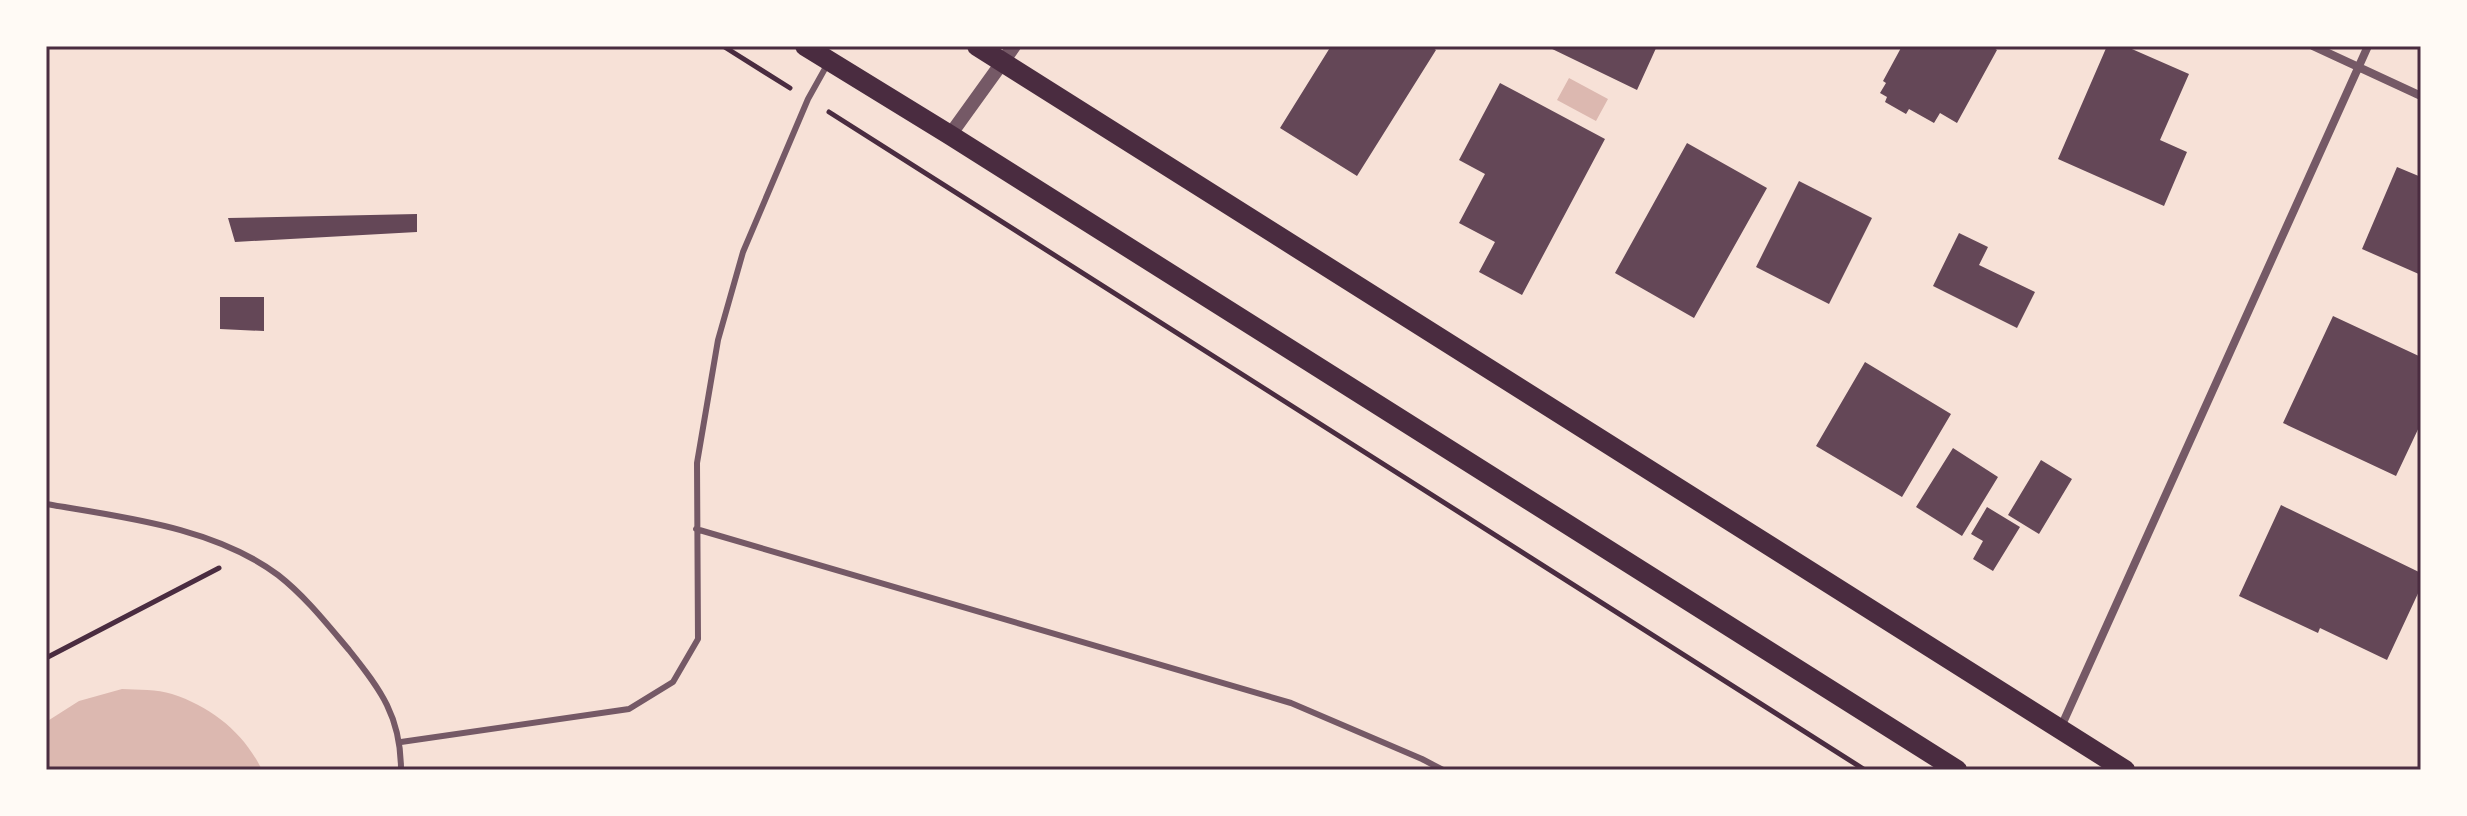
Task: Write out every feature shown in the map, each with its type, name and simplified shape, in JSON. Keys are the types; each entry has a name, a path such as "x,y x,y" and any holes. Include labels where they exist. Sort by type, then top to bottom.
{"main road":[{"path":"805,46 1957,770"},
{"path":"977,46 1008,54 2125,770"}],"street":[{"path":"2313,46 2421,96"},
{"path":"2060,729 2368,46"},
{"path":"950,135 1008,54"}],"lane":[{"path":"401,742 629,709 673,682 698,639 697,463 718,340 743,252 808,99 830,61"},
{"path":"46,504 158,523 239,554 276,574 319,614 371,677 395,720 401,742 401,770"},
{"path":"696,529 1291,703 1443,770"}],"path":[{"path":"723,46 1865,770"},
{"path":"46,658 221,567 239,554"}],"shaded area":[{"path":"1569,78 1608,99 1596,121 1557,100"},
{"path":"122,689 166,692 200,706 236,733 262,770 46,770 46,722 79,701"}],"building":[{"path":"1331,46 1430,46 1436,50 1357,176 1280,128"},
{"path":"1546,46 1657,46 1637,90"},
{"path":"1902,46 1991,46 1997,50 1957,123 1940,113 1934,123 1909,109 1906,114 1885,102 1887,97 1880,93"},
{"path":"2107,46 2125,46 2189,74 2160,140 2187,152 2164,206 2058,159"},
{"path":"1500,83 1605,139 1522,295 1479,272 1495,242 1459,223 1485,174 1459,160"},
{"path":"1687,143 1767,188 1694,318 1615,273"},
{"path":"2397,167 2421,177 2421,275 2362,249"},
{"path":"1799,181 1872,218 1829,304 1756,267"},
{"path":"417,214 417,232 235,242 228,218"},
{"path":"1959,233 1988,247 1979,265 2035,292 2017,328 1933,286"},
{"path":"220,297 264,297 264,331 220,329"},
{"path":"2333,316 2421,357 2421,423 2396,476 2283,423"},
{"path":"1865,362 1951,414 1902,497 1816,446"},
{"path":"1953,448 1998,477 1962,536 1916,507"},
{"path":"2041,460 2072,479 2039,534 2008,515"},
{"path":"2281,505 2421,573 2421,587 2387,660 2320,628 2318,633 2239,596"},
{"path":"1987,507 2020,527 1993,571 1973,559 1983,541 1971,534"}]}
